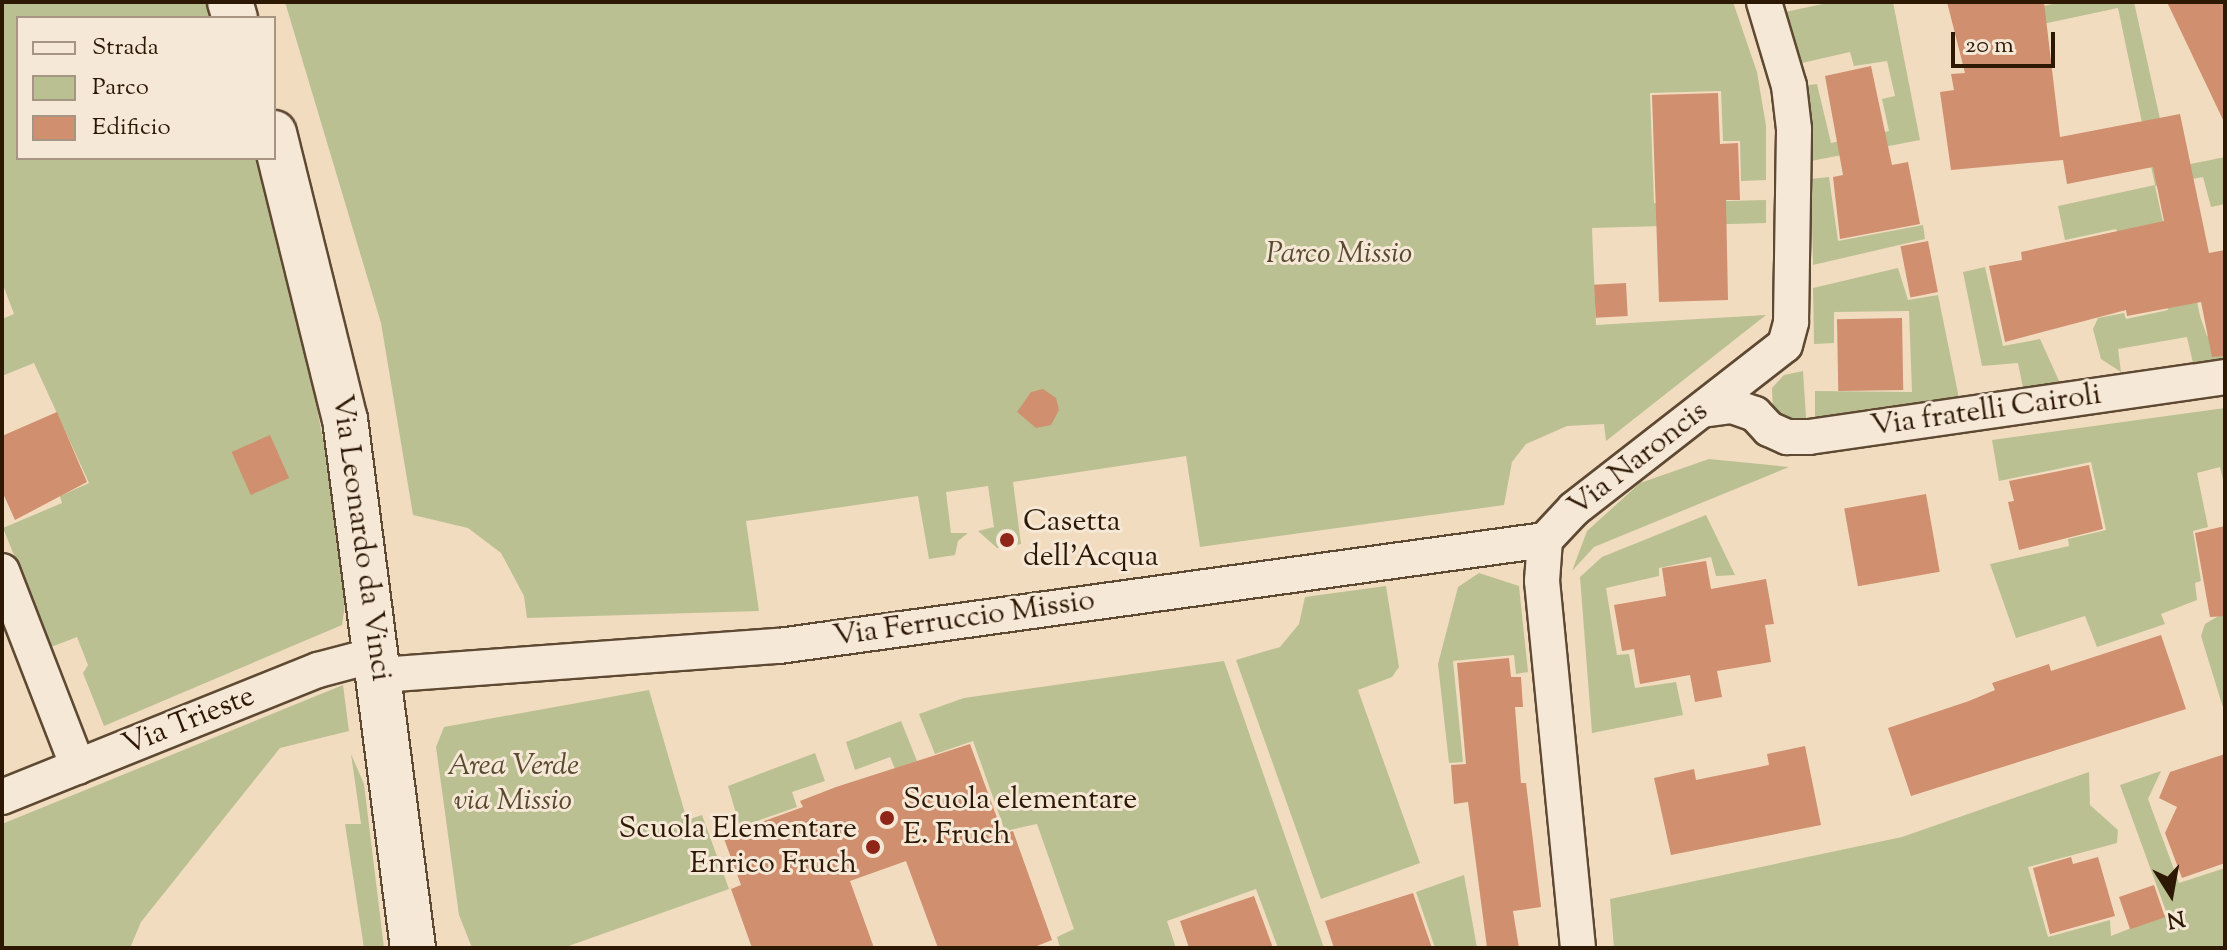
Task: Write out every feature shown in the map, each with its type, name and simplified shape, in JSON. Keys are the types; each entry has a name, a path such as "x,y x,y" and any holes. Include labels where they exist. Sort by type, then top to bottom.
{"street":[{"name":"Via Naroncis","path":"1578,948 1542,581 1545,540 1574,509 1773,358 1785,345 1791,322 1794,129 1789,86 1764,2"},
{"name":"Via Leonardo da Vinci","path":"276,141 345,419 413,948"},
{"path":"1755,414 1752,396 1773,358"},
{"name":"Via fratelli Cairoli","path":"1702,410 1732,406 1755,414 1778,433 1809,437 2225,377"},
{"name":"Via Ferruccio Missio","path":"379,665 779,646 1545,540"},
{"path":"2,571 78,767"},
{"name":"Via Trieste","path":"2,797 318,670 379,665"}],"green space":[{"path":"2,2 206,2 210,16 16,16 16,160 256,160 300,326 329,468 346,598 342,625 104,726 83,673 88,665 77,637 51,647 3,528 62,503 60,496 89,483 34,363 2,376 2,319 14,314 2,282"},
{"name":"Parco Missio","path":"285,2 1733,2 1757,72 1766,126 1766,180 1741,181 1740,141 1723,141 1721,91 1650,93 1654,203 1766,200 1766,223 1592,228 1596,325 1766,315 1606,441 1604,424 1567,426 1526,444 1512,462 1504,505 1200,547 1186,456 1013,482 1021,544 997,548 978,531 994,527 988,486 946,492 951,533 968,533 958,541 955,555 929,559 918,496 746,521 759,611 527,618 524,596 501,553 468,528 413,515 381,323"},
{"path":"1832,2 1893,2 1920,140 1811,161 1809,85 1817,84 1831,143 1889,131 1882,99 1895,96 1887,61 1854,66 1850,52 1802,63 1785,12"},
{"path":"2062,2 2134,2 2171,168 2225,157 2225,204 2211,207 2203,177 2155,186 2169,249 2186,247 2200,316 2207,336 2225,333 2225,359 2193,363 2187,337 2118,349 2121,372 2101,359 2093,329 2098,318 2124,313 2126,319 2168,310 2150,230 2119,236 2116,229 2065,240 2058,206 2155,185 2118,8 1990,35 1987,18"},
{"path":"1829,177 1838,241 1923,225 1925,239 1813,265 1811,179"},
{"path":"1985,267 2003,346 2040,339 2060,383 2023,388 2018,363 1982,366 1963,272"},
{"path":"1898,268 1908,300 1938,295 1959,398 1815,419 1815,391 1912,392 1909,311 1834,312 1834,343 1814,344 1813,288"},
{"path":"1803,371 1806,418 1803,424 1786,427 1773,410 1772,388 1784,375"},
{"path":"2225,408 2225,488 2220,467 2197,473 2208,527 2193,531 2201,581 2195,583 2197,600 2161,614 2165,624 2097,647 2085,616 2016,638 1990,564 2069,546 2068,539 2106,530 2091,462 1999,481 1992,440"},
{"path":"1709,459 1789,467 1594,547 1572,571 1587,531 1640,483"},
{"path":"1706,515 1735,575 1716,576 1711,557 1659,568 1659,576 1606,588 1617,655 1629,654 1635,688 1676,682 1683,715 1592,733 1580,577 1602,557"},
{"path":"1479,573 1519,586 1528,672 1516,674 1514,655 1453,661 1463,762 1449,763 1438,664 1458,587"},
{"path":"1386,586 1399,667 1392,677 1358,690 1420,863 1321,899 1236,660 1280,647 1299,624 1305,597"},
{"path":"2225,612 2225,714 2201,636 2205,624"},
{"path":"1224,661 1324,948 1278,948 1256,889 1167,921 1176,948 1060,948 1057,937 1074,929 1037,824 1005,831 973,741 935,754 919,714 964,698"},
{"path":"343,685 349,731 280,748 141,922 130,948 2,948 2,824"},
{"name":"Area Verde via Missio","path":"649,690 687,820 702,815 729,889 563,948 472,948 459,915 436,747 444,727"},
{"path":"901,721 917,761 895,769 890,757 855,770 846,742"},
{"path":"815,753 825,781 792,792 797,807 740,827 728,786"},
{"path":"351,754 364,784 384,948 364,948 345,824 361,824"},
{"path":"2161,771 2148,799 2179,883 2225,868 2225,948 1614,948 1610,899 1902,837 2089,772 2090,805 2118,830 2117,843 2028,867 2048,937 2110,920 2111,936 2167,914 2120,785"},
{"path":"1464,875 1477,948 1435,948 1416,892"}],"building":[{"path":"1947,2 2044,2 2060,137 2180,114 2209,253 2225,250 2225,356 2212,357 2201,302 2127,316 2126,310 2005,342 1989,266 2022,260 2021,252 2164,221 2153,167 2067,184 2063,160 1951,170 1940,92 1954,90 1951,74 1965,73"},
{"path":"2167,2 2225,2 2225,124"},
{"path":"1871,66 1892,165 1908,162 1920,224 1840,239 1833,177 1843,175 1825,76"},
{"path":"1718,93 1720,144 1738,143 1740,200 1726,200 1728,300 1659,302 1652,95"},
{"path":"1928,241 1938,292 1910,297 1901,246"},
{"path":"1626,283 1628,316 1596,318 1594,285"},
{"path":"1902,318 1903,390 1838,391 1837,319"},
{"path":"1043,389 1056,398 1059,410 1051,425 1036,428 1017,412 1031,392"},
{"path":"57,412 87,482 15,520 2,491 2,436"},
{"path":"270,435 289,478 251,495 232,452"},
{"path":"2089,465 2103,529 2019,550 2008,502 2014,501 2009,481"},
{"path":"1926,494 1940,572 1858,586 1844,508"},
{"path":"2225,526 2225,616 2210,617 2195,533"},
{"path":"1706,561 1711,589 1766,579 1774,624 1765,625 1771,662 1717,671 1722,697 1695,702 1690,675 1640,684 1634,649 1622,651 1614,605 1666,596 1662,568"},
{"path":"2161,635 2186,709 1911,796 1888,728 1995,690 1992,683 2049,664 2051,671"},
{"path":"1509,658 1511,677 1521,677 1523,707 1515,707 1521,783 1526,783 1541,907 1513,911 1519,948 1487,948 1468,802 1454,804 1451,765 1466,764 1457,663"},
{"name":"Scuola Elementare Enrico Fruch","path":"970,744 1003,834 1013,831 1052,940 1032,948 938,948 906,861 850,881 874,948 752,948 731,889 741,885 723,836 803,807 800,801 836,787"},
{"path":"1805,746 1821,825 1671,855 1654,778 1694,769 1696,780 1769,765 1767,754"},
{"path":"2225,754 2225,863 2182,878 2165,833 2177,807 2159,798 2170,772"},
{"path":"2071,857 2073,864 2098,857 2115,916 2050,934 2033,868"},
{"path":"2154,885 2165,917 2130,929 2119,897"},
{"path":"1413,893 1432,948 1334,948 1325,921"},
{"path":"1254,896 1273,948 1189,948 1180,921"}],"place":[{"name":"Casetta dell'Acqua","path":"1007,540"},
{"name":"Scuola elementare E. Fruch","path":"887,818"},
{"name":"Scuola Elementare Enrico Fruch","path":"873,847"}]}
